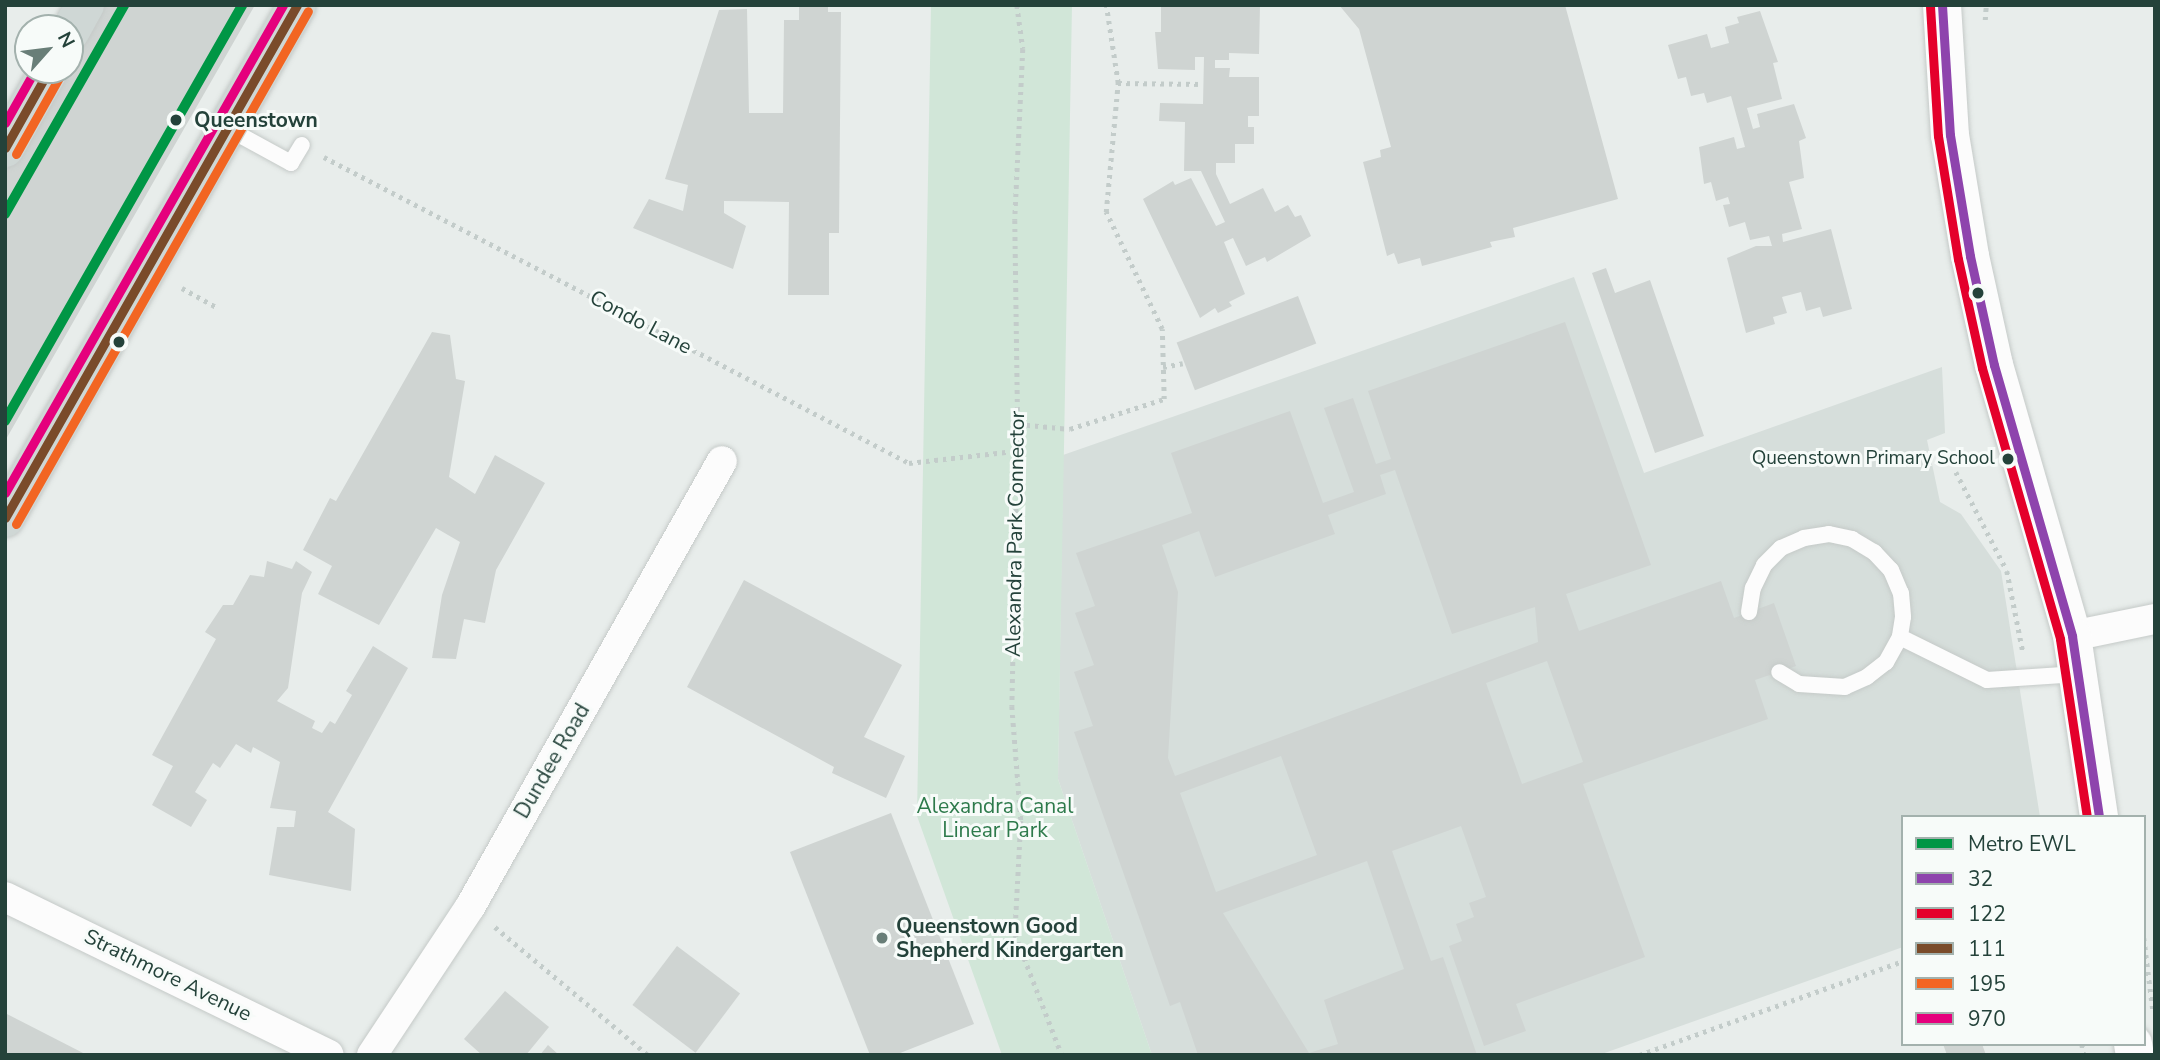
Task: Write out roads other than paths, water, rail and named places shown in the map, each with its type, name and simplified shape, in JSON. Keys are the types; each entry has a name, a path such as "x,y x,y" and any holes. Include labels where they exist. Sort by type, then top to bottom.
{"main road":[{"path":"5,518 297,5"},
{"path":"5,148 41,84"}],"street":[{"path":"1941,5 1950,135 1970,256 1994,365 2073,636 2099,815"},
{"name":"Dundee Road","path":"372,1055 470,907 722,461"},
{"path":"2073,636 2155,619"},
{"name":"Strathmore Avenue","path":"5,897 329,1055"}],"lane":[{"path":"227,128 291,163 302,145"},
{"path":"1749,612 1753,588 1764,565 1781,548 1804,538 1829,534 1852,539 1874,552 1891,570 1901,593 1900,637 1885,662 1867,677 1846,687 1810,687 1779,672"},
{"path":"1900,637 1987,680 2029,680 2078,674"}],"metro line":[{"name":"EWL","path":"5,214 124,5"},
{"name":"EWL","path":"5,421 242,5"}],"place":[{"name":"Queenstown","path":"176,120"},
{"name":"Queenstown Primary School","path":"2008,459"},
{"name":"Queenstown Good Shepherd Kindergarten","path":"882,938"}],"park label":[{"name":"Alexandra Canal Linear Park","path":"995,818"}]}
